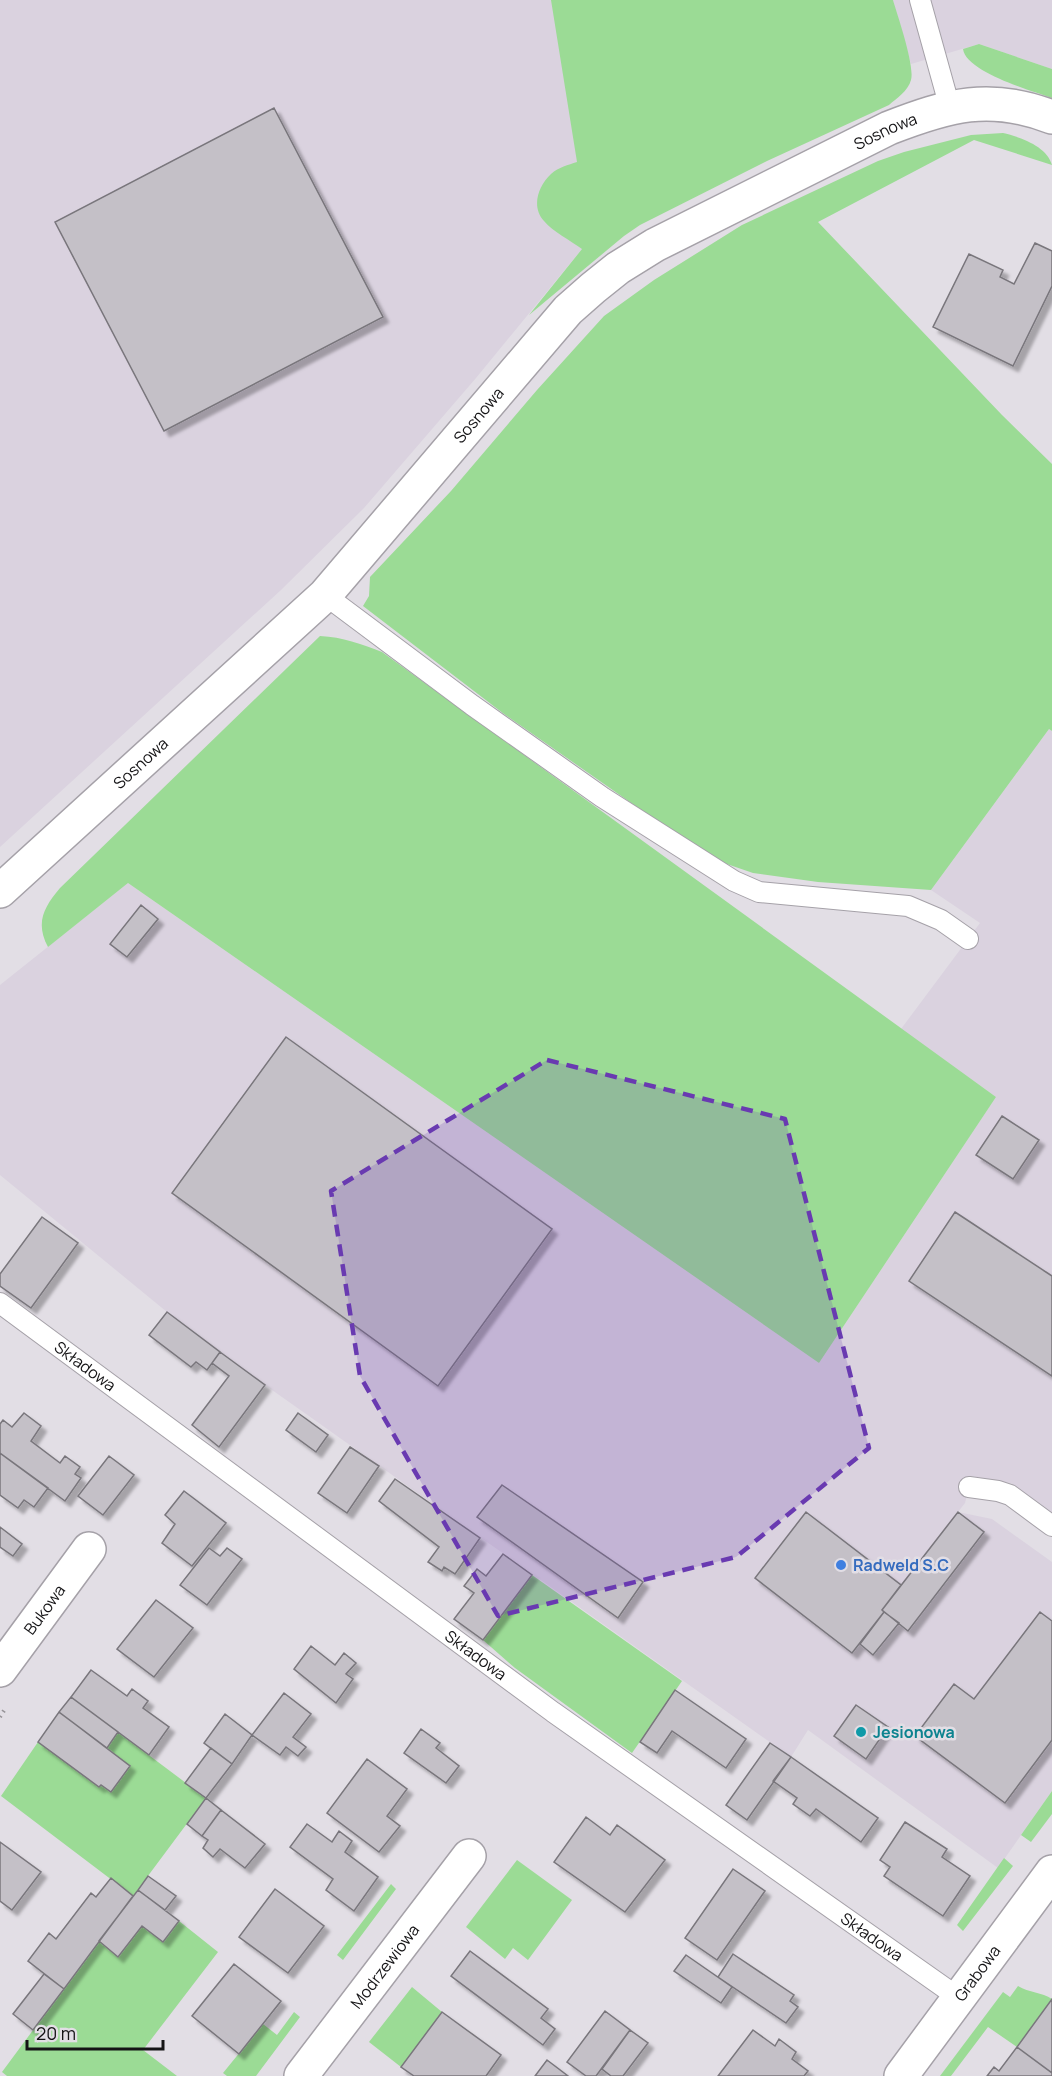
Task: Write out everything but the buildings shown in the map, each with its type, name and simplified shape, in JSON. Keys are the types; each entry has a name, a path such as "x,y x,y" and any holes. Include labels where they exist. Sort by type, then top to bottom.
{"street":[{"name":"Sosnowa","path":"0,891 325,595 568,310 618,268 655,245 889,128 921,115 972,103 1027,107 1052,117"},
{"name":"Bukowa","path":"0,1670 89,1549"},
{"name":"Modrzewiowa","path":"301,2076 470,1856"},
{"name":"Grabowa","path":"901,2076 1052,1872"}],"lane":[{"path":"920,0 950,108"},
{"path":"325,595 472,705 602,797 734,881 759,892 908,906 941,920 968,939"},
{"name":"Składowa","path":"0,1303 553,1712 959,1998"},
{"path":"969,1487 998,1491 1010,1496 1052,1526"}],"highlighted area":[{"path":"547,1060 785,1119 869,1448 736,1557 498,1616 360,1376 331,1191"}],"shaded area":[{"path":"0,0 624,0 582,249 476,378 364,508 281,590 0,847"},
{"path":"893,0 1052,0 1052,69 979,44 911,64"},
{"path":"1049,729 1052,731 1052,1512 1011,1483 972,1476 965,1503 958,1512 992,1519 1052,1562 1052,1791 998,1868 808,1730 791,1757 265,1385 167,1312 0,1175 0,985 128,883 819,1363 996,1097 901,1029 980,923 931,890"}],"green space":[{"path":"551,0 893,0 911,64 911,80 905,91 889,105 767,161 640,225 529,315 582,249 548,225 540,215 537,203 546,179 564,166 577,162"},
{"path":"979,44 1052,69 1052,98 1001,80 975,65 963,49"},
{"path":"1003,133 1025,140 1039,148 1049,158 1052,165 974,140 818,222 1002,415 1052,464 1052,731 1049,729 931,890 818,882 753,873 721,862 677,835 504,714 363,606 369,596 370,577 451,491 604,316 654,280 742,225 878,161 971,135"},
{"path":"320,636 344,639 382,652 996,1097 819,1363 128,883 48,947 42,930 43,916 60,888"},
{"path":"532,1575 682,1681 632,1753 515,1668 483,1640"},
{"path":"118,1732 206,1798 133,1896 1,1796 38,1742 99,1787 101,1785 111,1792 130,1766 107,1748"},
{"path":"1052,1791 1052,1814 1031,1842 1021,1835"},
{"path":"1004,1858 1013,1866 963,1931 957,1925"},
{"path":"517,1860 572,1900 528,1960 513,1948 505,1959 466,1927"},
{"path":"391,1884 396,1889 343,1960 337,1955"},
{"path":"179,1921 218,1952 143,2050 177,2076 7,2076 2,2072 99,1941 118,1956 142,1926 163,1942"},
{"path":"1018,1986 1052,1999 1017,2047 988,2027 951,2076 940,2076 1003,1992 1010,1997"},
{"path":"412,1987 442,2012 401,2067 369,2042"},
{"path":"294,2012 300,2017 256,2076 227,2076 223,2073 263,2024 277,2035"}],"place":[{"name":"Radweld S.C","path":"841,1565"},
{"name":"Jesionowa","path":"861,1732"}]}
